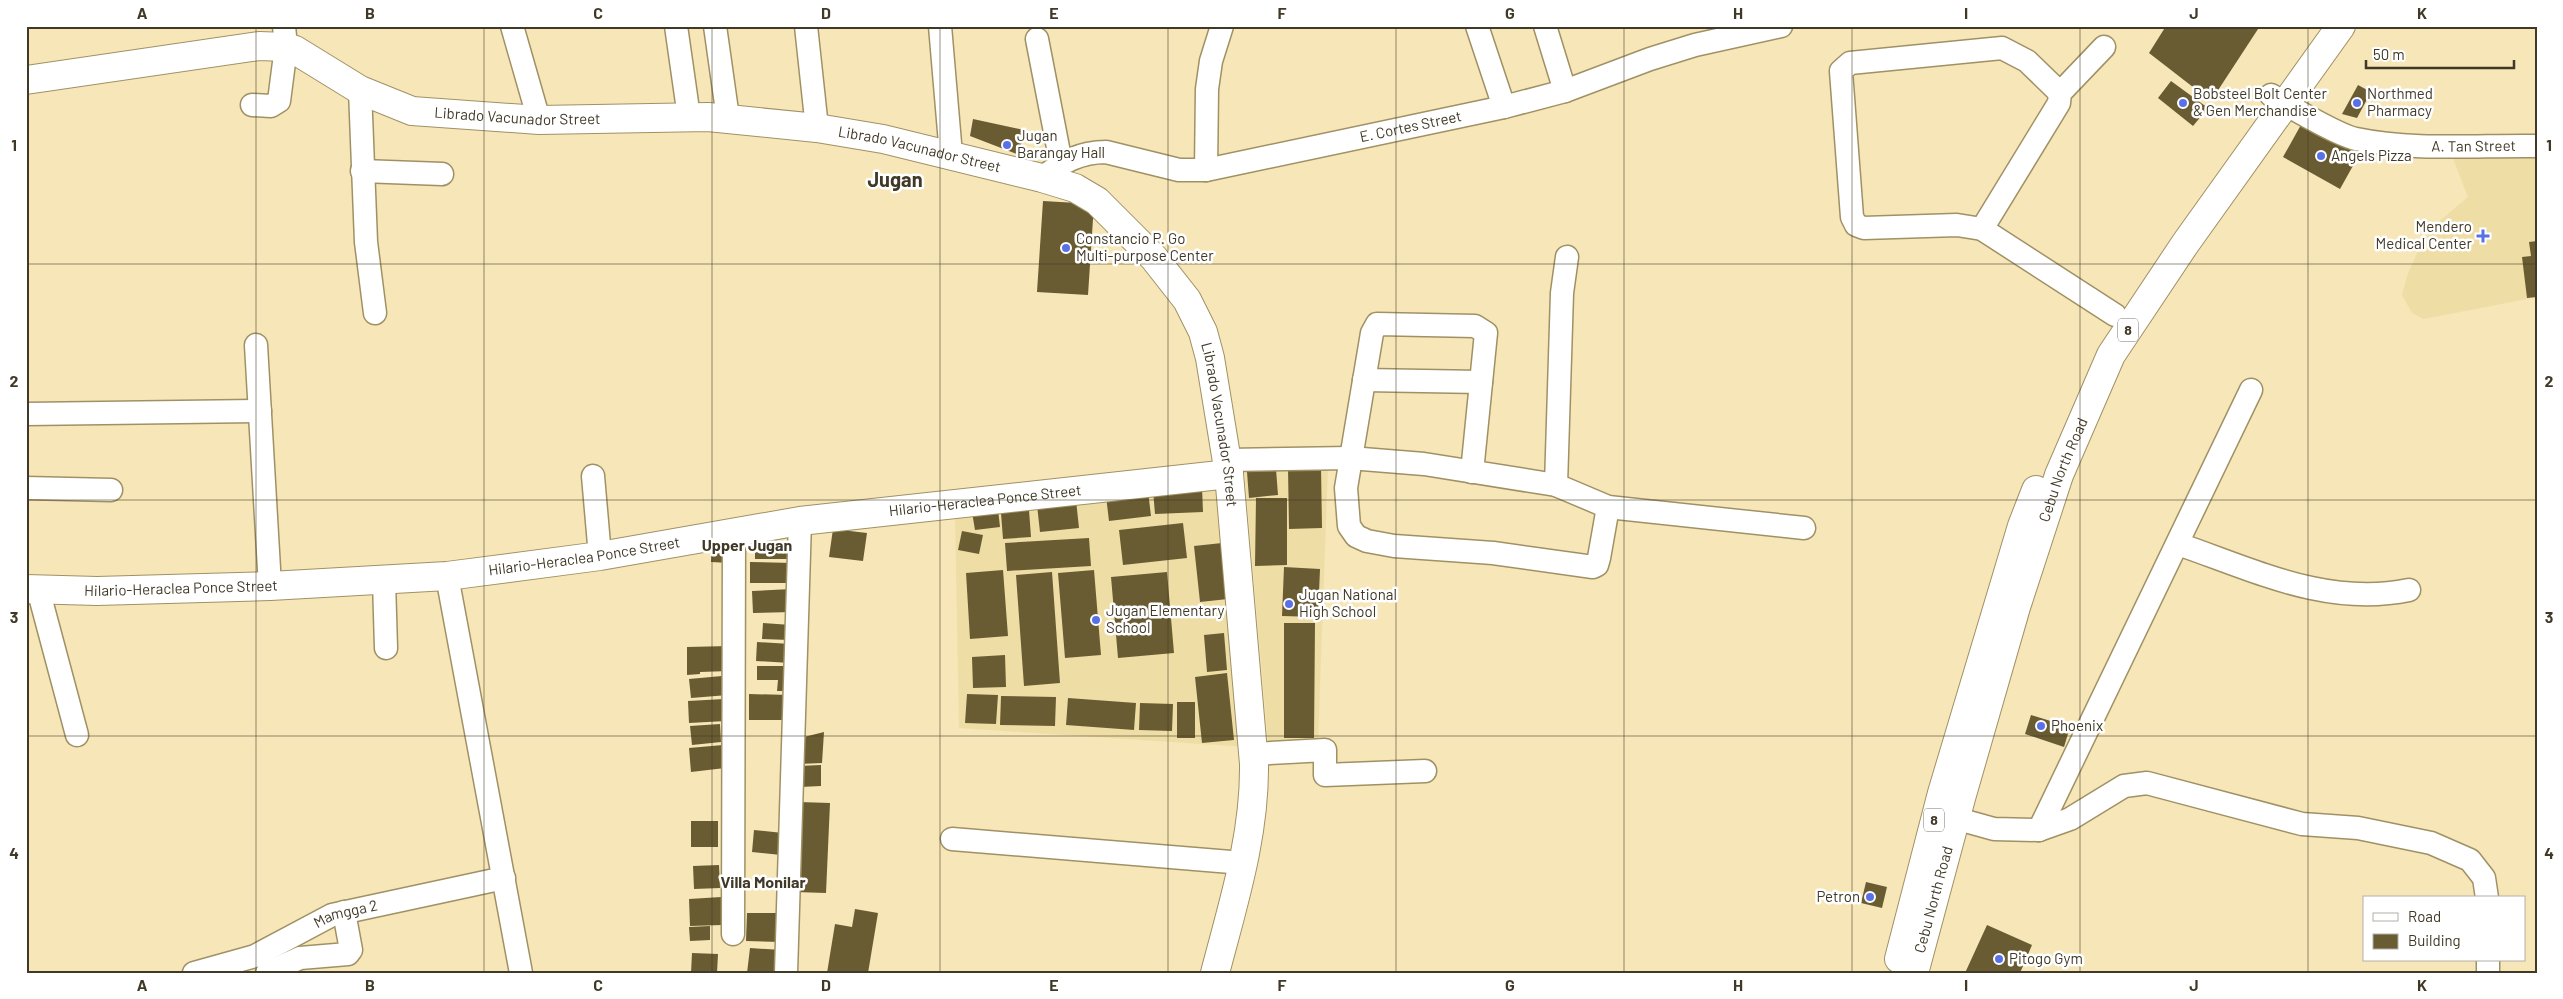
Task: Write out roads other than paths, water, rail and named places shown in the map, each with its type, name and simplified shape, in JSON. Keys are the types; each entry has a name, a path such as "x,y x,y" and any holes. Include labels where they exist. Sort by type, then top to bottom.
{"street":[{"path":"512,26 539,120"},
{"path":"676,26 689,117"},
{"path":"715,26 728,118"},
{"path":"806,26 817,128"},
{"path":"940,26 951,155"},
{"path":"1206,170 1207,89 1211,60 1222,26"},
{"path":"1477,26 1504,107"},
{"path":"1545,26 1565,91"},
{"name":"E. Cortes Street","path":"1051,170 1080,155 1106,152 1179,170 1206,170 1504,107 1565,91 1650,59 1695,46 1781,26"},
{"name":"Cebu North Road","path":"1896,973 2059,475 2110,355 2185,244 2278,99 2320,26"},
{"name":"Cebu North Road","path":"1914,973 1946,816 2022,526 2066,415 2115,315 2278,99 2341,26"},
{"path":"252,105 271,106 279,101 285,37"},
{"name":"Librado Vacunador Street","path":"26,80 259,46 285,37 360,90 412,111 539,120 728,118 817,128 882,139 951,155 1051,170 1075,188 1098,200 1154,258 1187,300 1203,332 1210,358 1228,467 1253,754 1254,795 1243,864 1215,973"},
{"path":"1037,39 1051,170"},
{"path":"1982,229 2059,103 2060,93 2104,46"},
{"path":"2060,93 2027,61 2002,48 1850,63 1841,71 1852,217 1856,225 1864,228 1957,225 1982,229 2115,315"},
{"path":"360,90 366,242 374,313"},
{"name":"A. Tan Street","path":"2278,99 2355,139 2414,145 2537,146"},
{"path":"362,171 442,174"},
{"path":"1556,485 1562,293 1568,257"},
{"path":"1472,472 1486,333 1475,326 1377,324 1372,333 1346,488 1349,526 1356,536 1367,541 1394,546 1493,553 1593,568 1599,558 1608,507"},
{"path":"256,345 270,586"},
{"path":"1364,380 1481,382"},
{"path":"2039,830 2251,390"},
{"path":"26,414 260,411"},
{"path":"1228,467 1350,458 1424,464 1556,485 1608,507 1804,528"},
{"name":"Hilario-Heraclea Ponce Street","path":"32,589 97,591 270,586 447,576 600,556 800,521 1228,467"},
{"path":"593,476 600,556"},
{"path":"26,488 112,490"},
{"path":"786,973 800,521"},
{"path":"733,934 734,532"},
{"path":"2178,544 2310,590 2384,595 2409,590"},
{"path":"447,576 486,796 504,878 521,973"},
{"path":"384,581 386,648"},
{"path":"32,589 77,735"},
{"path":"1253,754 1325,750 1324,776 1425,771"},
{"path":"1946,816 1994,829 2039,830 2070,819 2124,786 2147,783 2302,824 2358,828 2431,843 2470,860 2484,878 2487,896"},
{"path":"952,839 1243,864"},
{"name":"Mamgga 2","path":"194,973 254,956 332,915 504,878"},
{"path":"266,973 300,958 348,954 350,950 344,912"}],"place":[{"name":"Bobsteel Bolt Center & Gen Merchandise","path":"2183,103"},
{"name":"Northmed Pharmacy","path":"2357,103"},
{"name":"Jugan Barangay Hall","path":"1007,145"},
{"name":"Angels Pizza","path":"2321,156"},
{"name":"Mendero Medical Center","path":"2483,236"},
{"name":"Constancio P. Go Multi-purpose Center","path":"1066,248"},
{"name":"Jugan National High School","path":"1289,604"},
{"name":"Jugan Elementary School","path":"1096,620"},
{"name":"Phoenix","path":"2041,726"},
{"name":"Petron","path":"1870,897"},
{"name":"Pitogo Gym","path":"1999,959"}],"district":[{"name":"Jugan","path":"895,180"},
{"name":"Upper Jugan","path":"747,545"},
{"name":"Villa Monilar","path":"763,882"}]}
